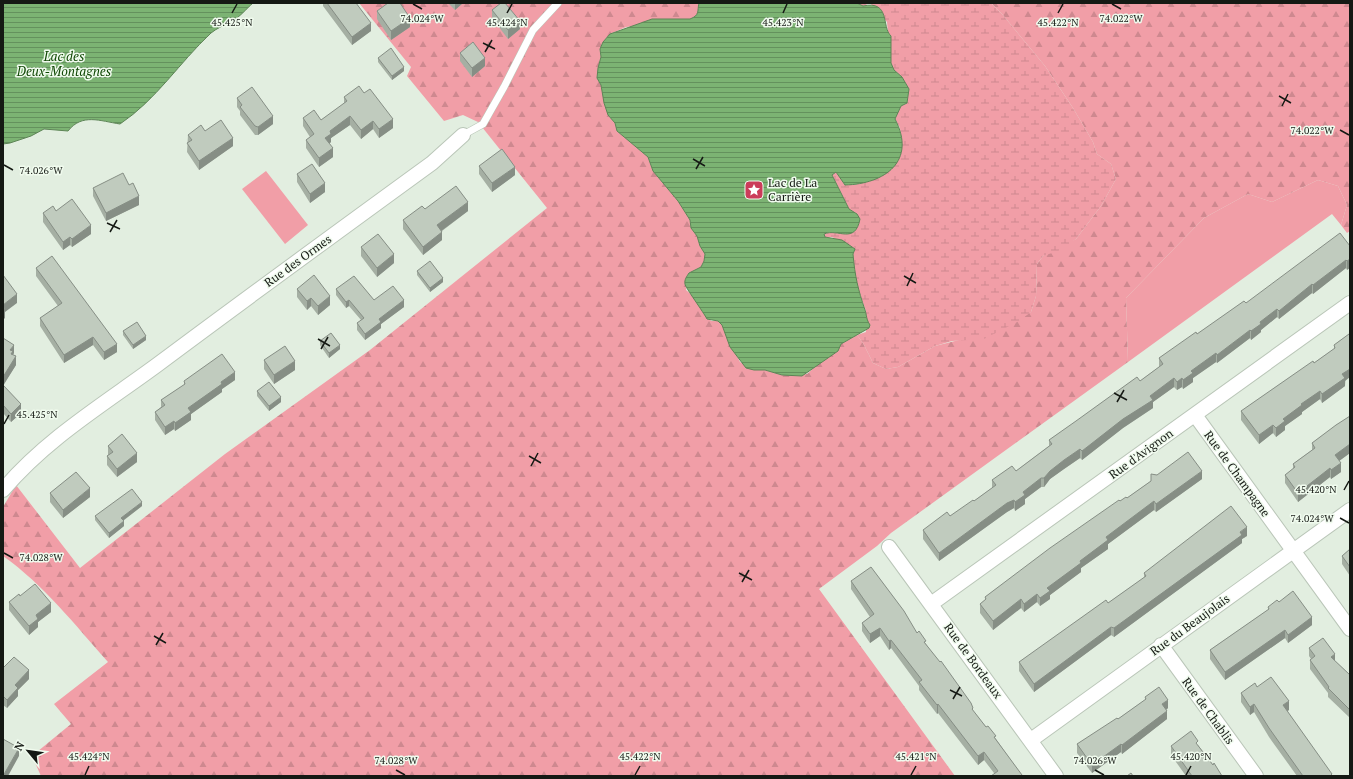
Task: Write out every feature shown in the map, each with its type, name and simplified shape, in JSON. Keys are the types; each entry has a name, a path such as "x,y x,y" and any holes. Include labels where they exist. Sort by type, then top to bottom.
{"street":[{"name":"Rue des Ormes","path":"3,490 28,464 71,426 146,373 422,170 442,155 463,135"},
{"name":"Rue d'Avignon","path":"931,604 1350,303"},
{"name":"Rue de Champagne","path":"1195,415 1350,629"},
{"name":"Rue du Beaujolais","path":"1031,740 1350,510"},
{"name":"Rue de Bordeaux","path":"888,547 1056,776"},
{"name":"Rue de Chablis","path":"1161,645 1256,776"}],"lane":[{"name":"Rue des Ormes","path":"463,135 483,124 533,30 558,3"}],"green space":[{"path":"359,3 699,3 697,15 693,18 626,27 610,34 603,42 600,49 601,57 597,78 601,85 608,115 615,123 617,131 648,157 653,171 678,201 690,220 691,228 697,236 700,246 705,254 701,267 689,273 686,290 693,296 711,321 718,321 722,325 740,362 754,370 765,370 782,375 807,374 826,357 838,351 841,344 857,335 863,343 873,363 886,369 898,367 935,346 963,339 1031,312 1036,296 1037,264 1043,256 1076,239 1101,206 1116,179 1111,164 1097,154 1093,142 1073,108 1045,66 991,3 1350,3 1350,231 1347,233 1341,225 1347,205 1338,186 1318,180 1272,202 1248,194 1204,218 1126,298 1128,362 891,533 877,546 819,589 955,776 41,776 32,756 71,724 54,704 108,662 46,593 18,567 3,556 3,507 16,485 80,568 225,454 370,350 547,208 478,122 463,115 444,121 407,76 411,67"},
{"path":"857,3 870,3 863,6"},
{"path":"870,3 991,3 1045,66 1073,108 1093,142 1097,154 1111,164 1116,179 1101,206 1076,239 1061,250 1043,256 1037,264 1036,296 1031,312 1019,321 984,339 952,341 935,346 898,367 886,369 873,363 863,343 857,335 866,332 866,311 856,284 853,254 855,249 832,237 825,237 824,234 850,233 858,226 860,219 857,214 849,209 832,175 836,172 845,185 854,185 875,179 901,142 900,128 895,119 901,106 907,103 909,89 902,77 894,70 891,63 891,36 888,33 887,22"},
{"path":"266,171 308,225 285,244 242,189"},
{"path":"1318,180 1338,186 1347,205 1341,225 1332,214 1128,362 1126,298 1204,218 1248,194 1272,202"}],"water":[{"name":"Lac des Deux-Montagnes","path":"3,3 253,3 235,19 211,33 145,104 120,124 98,120 85,120 73,125 68,131 44,129 31,136 3,144"},
{"name":"Lac de La Carrière","path":"699,3 857,3 863,6 872,5 878,7 882,10 886,27 891,36 891,63 894,70 902,77 909,89 907,103 901,106 895,119 901,134 902,147 899,158 893,167 884,175 860,184 845,185 836,172 832,175 849,209 857,214 860,219 858,227 850,234 824,234 825,237 842,240 855,249 853,254 856,276 867,319 870,325 869,328 841,344 838,351 802,376 782,375 765,370 746,368 730,347 722,325 718,321 707,319 685,284 685,280 689,273 701,267 705,254 700,246 697,236 691,228 690,220 678,201 653,171 648,157 617,131 615,123 608,115 601,85 597,78 601,57 600,49 603,42 610,34 652,19 693,18 697,15"}],"building":[{"path":"327,3 356,3 371,23 352,37"},
{"path":"388,3 400,3 410,18 391,31 377,11"},
{"path":"501,3 505,3 520,21 508,30 492,10"},
{"path":"473,42 485,58 472,68 460,53"},
{"path":"391,48 404,67 392,76 378,58"},
{"path":"359,86 364,93 370,89 393,119 379,129 373,121 361,130 350,116 330,131 331,134 325,138 333,148 319,158 306,140 314,134 303,118 314,110 321,120 347,101 344,97"},
{"path":"252,87 273,116 258,127 255,126 240,107 242,105 237,98"},
{"path":"221,120 233,138 199,161 187,143 192,140 188,135 201,125 205,131"},
{"path":"502,149 515,167 492,183 479,166"},
{"path":"312,164 325,183 310,194 297,174"},
{"path":"123,173 129,185 133,183 139,196 106,213 93,188"},
{"path":"456,186 468,202 437,225 442,232 423,247 403,220 422,206 425,209"},
{"path":"72,199 91,225 72,239 70,237 63,242 43,213 53,206 56,211"},
{"path":"1340,233 1350,246 1350,259 1347,261 1346,260 1313,285 1312,284 1279,311 1277,309 1260,322 1261,324 1251,331 1250,330 1217,355 1216,353 1191,371 1193,373 1183,380 1182,378 1177,382 1174,378 1150,396 1153,400 1123,419 1082,451 1080,449 1064,460 1044,478 1041,478 1023,492 1025,495 1015,502 1014,500 1007,503 939,553 923,530 947,512 950,516 973,500 974,501 996,485 992,480 1012,466 1016,471 1052,444 1049,440 1137,377 1140,381 1163,364 1159,358 1196,332 1197,334 1244,301 1246,303"},
{"path":"378,234 394,254 377,268 361,247"},
{"path":"52,256 117,344 104,352 93,337 64,355 40,318 62,303 36,268"},
{"path":"430,261 443,278 430,288 417,271"},
{"path":"3,275 17,294 3,305"},
{"path":"314,275 330,296 318,306 311,298 307,301 297,289"},
{"path":"354,276 374,300 393,286 404,300 379,319 381,322 365,334 357,323 364,318 349,300 346,302 336,289"},
{"path":"137,322 146,336 133,345 123,331"},
{"path":"331,333 340,345 329,353 320,341"},
{"path":"1349,334 1350,369 1342,374 1345,378 1322,394 1320,391 1301,404 1302,405 1283,419 1285,421 1276,428 1273,425 1259,435 1241,411 1313,361 1314,363 1335,348 1334,345"},
{"path":"3,338 14,345 10,350 13,351 11,354 16,356 3,377"},
{"path":"285,346 295,361 274,375 264,360"},
{"path":"222,354 235,372 221,382 222,384 188,408 191,412 175,423 174,421 165,427 155,412 165,405 161,400 185,384 184,381"},
{"path":"269,382 281,397 269,406 257,391"},
{"path":"3,385 21,404 11,414 3,405"},
{"path":"1350,416 1350,444 1335,455 1341,463 1331,470 1330,468 1298,493 1285,475 1295,467 1293,464 1315,448 1312,443"},
{"path":"122,434 137,453 117,469 107,456 113,452 108,446"},
{"path":"1188,452 1202,471 1156,504 1154,501 1106,537 1108,540 1080,561 1081,563 1047,588 1050,591 1040,598 1037,594 1024,604 1021,599 993,621 980,604 986,599 985,597 1050,548 1119,500 1120,501 1126,497 1127,498 1151,481 1151,474 1157,475"},
{"path":"76,472 90,488 63,510 50,493"},
{"path":"132,489 142,502 121,518 124,521 109,533 95,516"},
{"path":"1231,506 1247,527 1240,532 1242,535 1114,628 1111,627 1034,684 1019,662 1106,600 1108,603 1146,576 1144,573"},
{"path":"1350,549 1350,567 1342,556"},
{"path":"871,567 904,611 917,633 919,631 926,641 924,642 940,662 941,661 971,703 972,709 986,727 988,726 996,736 994,737 1022,776 991,776 998,771 984,752 978,756 919,682 922,680 891,640 889,641 880,628 870,634 862,623 874,614 851,581"},
{"path":"35,584 51,603 36,615 38,619 29,626 9,602 19,594 20,596"},
{"path":"1293,591 1312,617 1288,635 1285,630 1225,672 1210,650 1269,609 1268,607 1277,600 1279,602"},
{"path":"1323,638 1335,654 1331,657 1350,675 1350,710 1328,688 1329,687 1310,660 1315,656 1309,648"},
{"path":"14,657 29,670 15,685 18,688 7,700 3,696 3,668"},
{"path":"1271,677 1289,701 1283,705 1332,774 1330,776 1303,776 1254,704 1250,707 1241,693 1255,683 1257,687"},
{"path":"1159,687 1168,700 1162,704 1167,711 1122,745 1121,744 1092,765 1077,744 1117,718 1118,719 1146,699 1145,697"},
{"path":"1191,731 1198,741 1196,743 1213,765 1214,763 1222,776 1192,776 1171,746"},
{"path":"3,739 19,748 3,776"}],"place":[{"name":"Lac de La Carrière","path":"754,190"}]}
